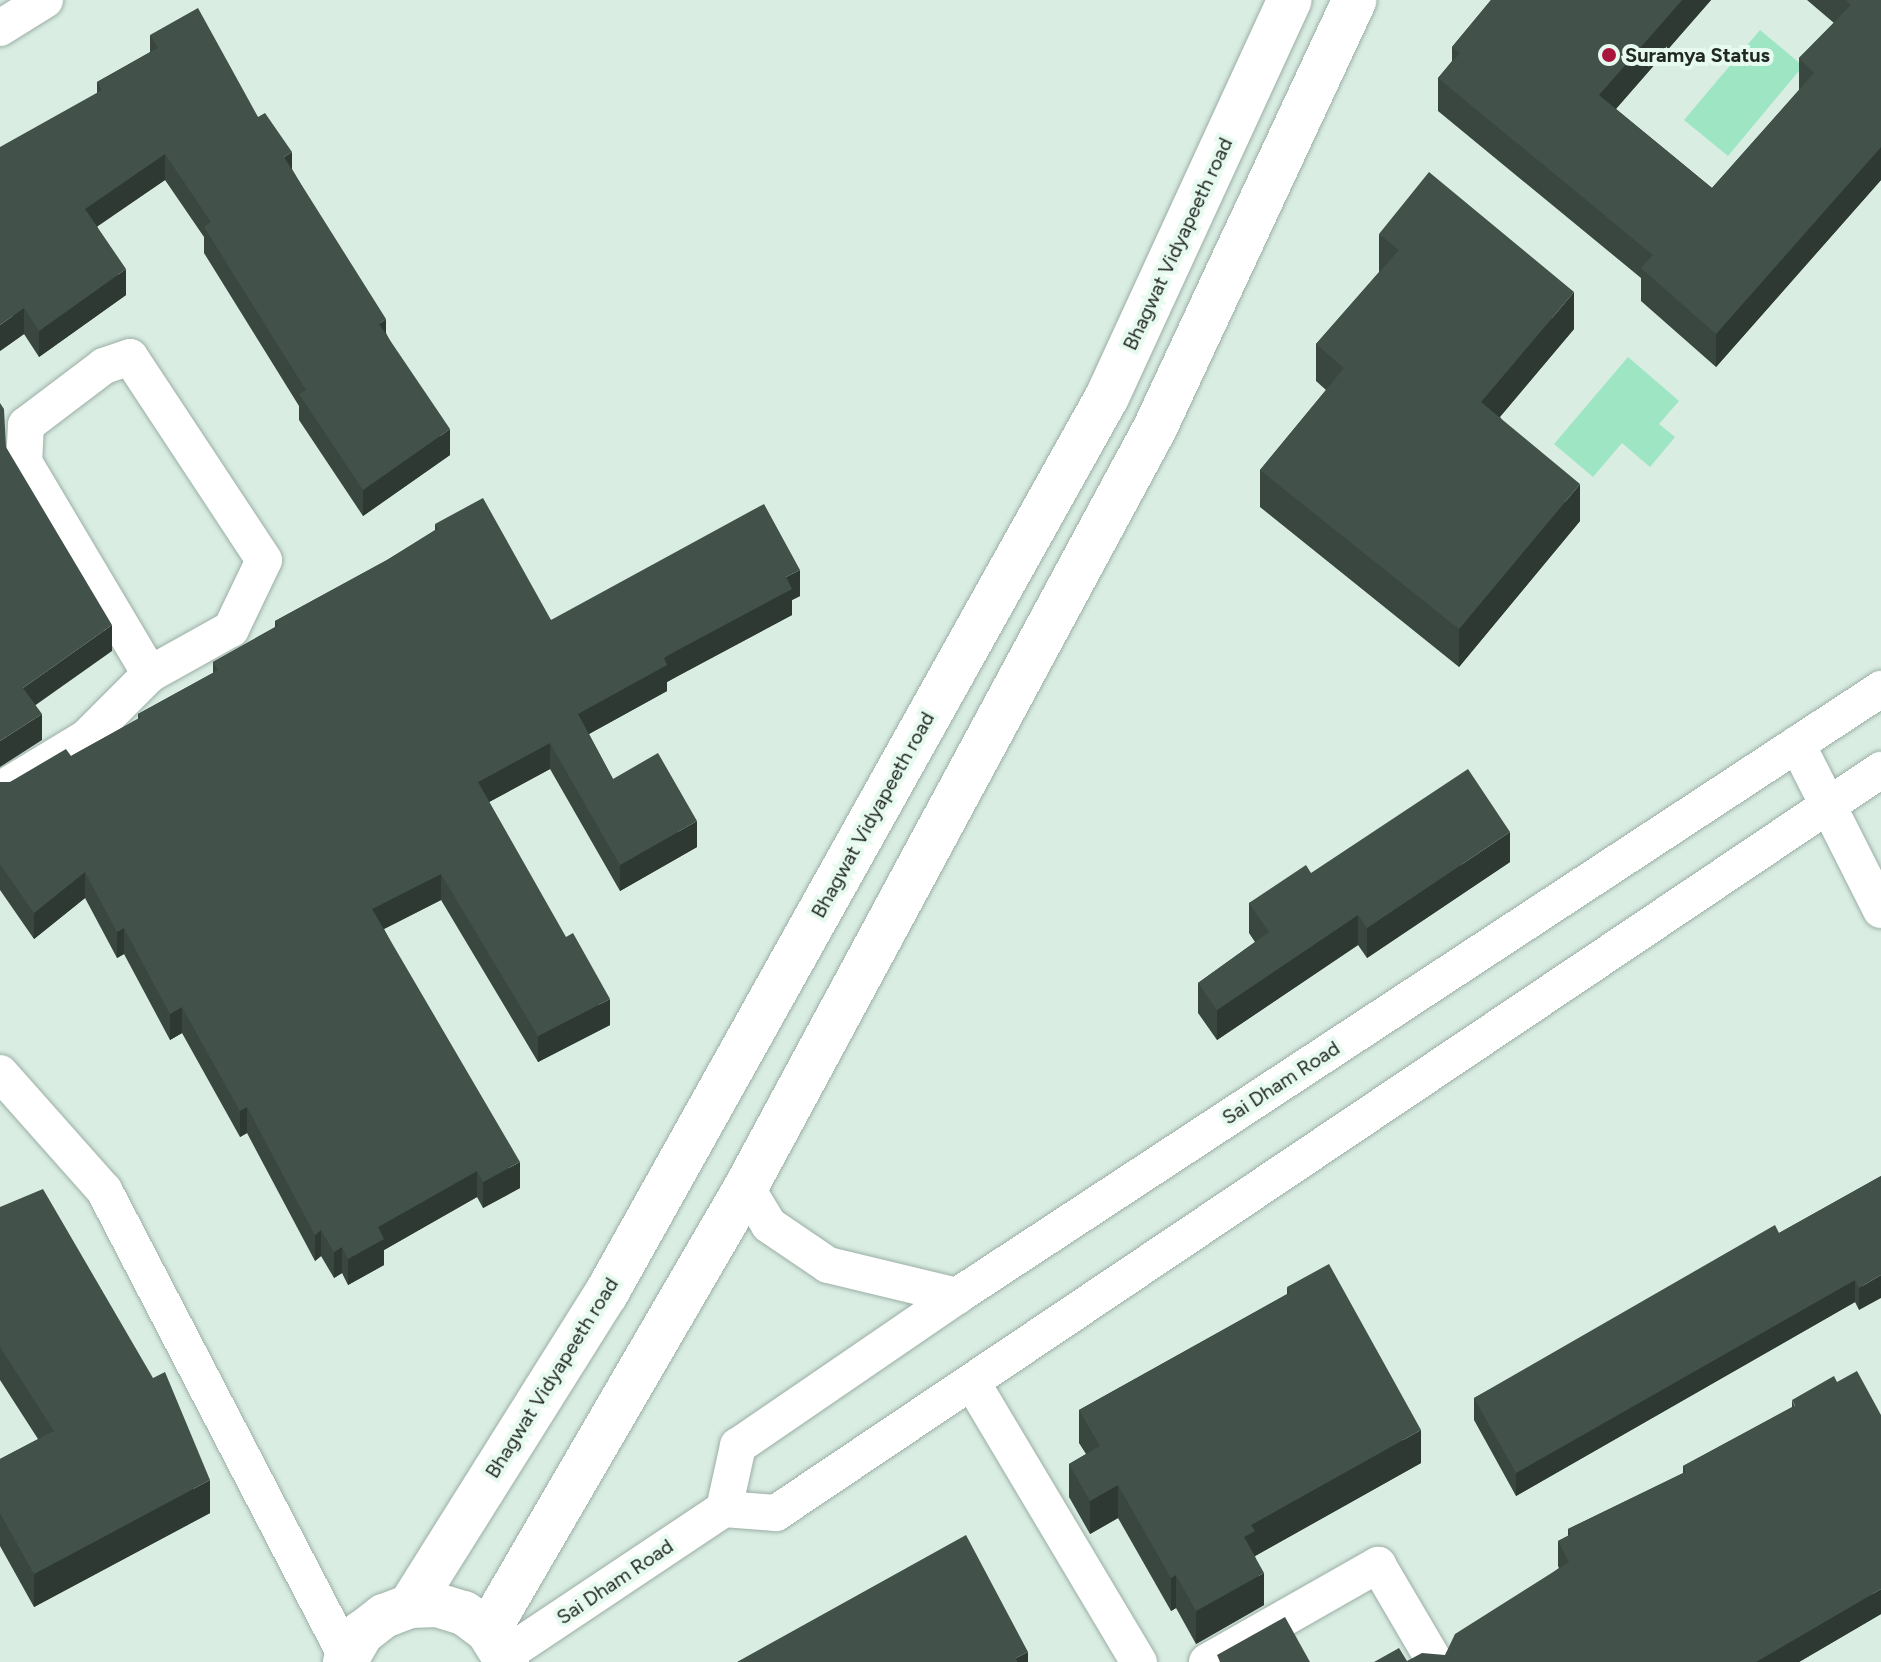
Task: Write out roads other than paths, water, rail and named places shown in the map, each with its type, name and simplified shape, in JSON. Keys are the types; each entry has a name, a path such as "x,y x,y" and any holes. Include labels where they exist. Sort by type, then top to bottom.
{"street":[{"path":"0,28 45,0"},
{"name":"Bhagwat Vidyapeeth road","path":"410,1606 606,1294 1107,397 1290,0"},
{"path":"0,1073 104,1190 345,1659 362,1633 384,1616 410,1606 437,1605 464,1613 500,1649 1155,428 1355,0"},
{"path":"0,790 87,737 150,674 231,629 264,560 130,357 104,366 26,425 24,462 150,674"},
{"name":"Sai Dham Road","path":"500,1649 724,1509 738,1446 957,1296 1881,689"},
{"path":"1797,744 1825,808 1881,910"},
{"path":"724,1509 776,1513 973,1384 1881,770"},
{"path":"746,1187 769,1225 828,1265 957,1296"},
{"path":"973,1384 1139,1662"},
{"path":"1207,1662 1378,1565 1435,1662"}],"place":[{"name":"Suramya Status","path":"1609,55"}]}
